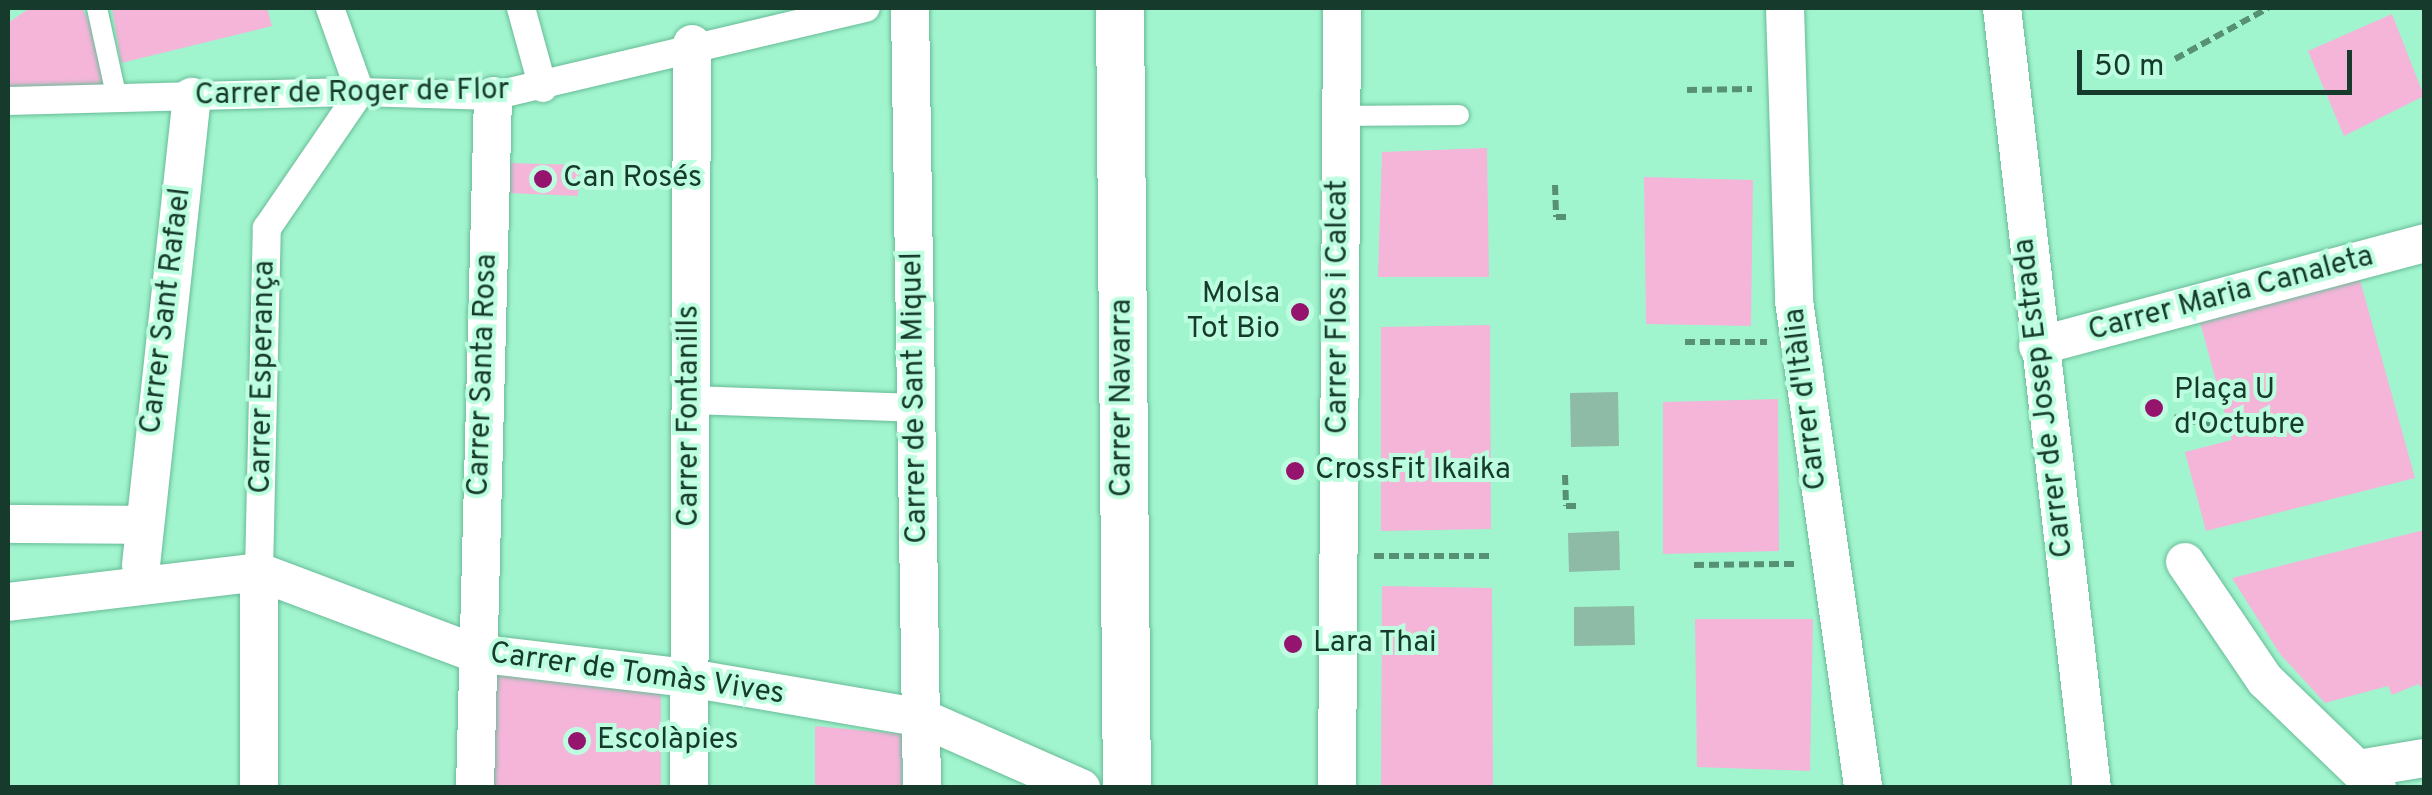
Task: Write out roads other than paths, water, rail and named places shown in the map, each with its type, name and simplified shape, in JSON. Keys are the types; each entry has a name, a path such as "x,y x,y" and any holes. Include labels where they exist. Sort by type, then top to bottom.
{"street":[{"path":"330,8 360,92"},
{"path":"522,8 544,88"},
{"name":"Carrer de Roger de Flor","path":"8,101 360,92 493,96 544,88 588,69 692,44 866,8"},
{"name":"Carrer de Sant Miquel","path":"910,8 922,788"},
{"name":"Carrer Navarra","path":"1120,8 1127,788"},
{"name":"Carrer Flos i Calcat","path":"1337,788 1342,8"},
{"name":"Carrer d'Itàlia","path":"1784,8 1794,301 1863,788"},
{"name":"Carrer de Josep Estrada","path":"2002,8 2092,788"},
{"name":"Carrer Fontanills","path":"689,788 692,44"},
{"name":"Carrer Esperança","path":"259,572 267,228 360,92"},
{"name":"Carrer Santa Rosa","path":"475,788 475,653 493,96"},
{"name":"Carrer Sant Rafael","path":"141,565 142,525 192,97"},
{"name":"Carrer Maria Canaleta","path":"2038,346 2423,243"},
{"path":"690,400 916,408"},
{"path":"8,524 142,525"},
{"path":"2185,562 2265,680 2368,778 2424,758"},
{"path":"259,572 259,788"},
{"name":"Carrer de Tomàs Vives","path":"8,602 259,572 475,653 689,678 922,718 1081,788"}],"lane":[{"path":"97,8 117,98"},
{"path":"1341,116 1458,115"}],"place":[{"name":"Can Rosés","path":"543,179"},
{"name":"Molsa Tot Bio","path":"1300,312"},
{"name":"Plaça U d'Octubre","path":"2154,408"},
{"name":"CrossFit Ikaika","path":"1295,471"},
{"name":"Lara Thai","path":"1293,644"},
{"name":"Escolàpies","path":"577,741"}]}
